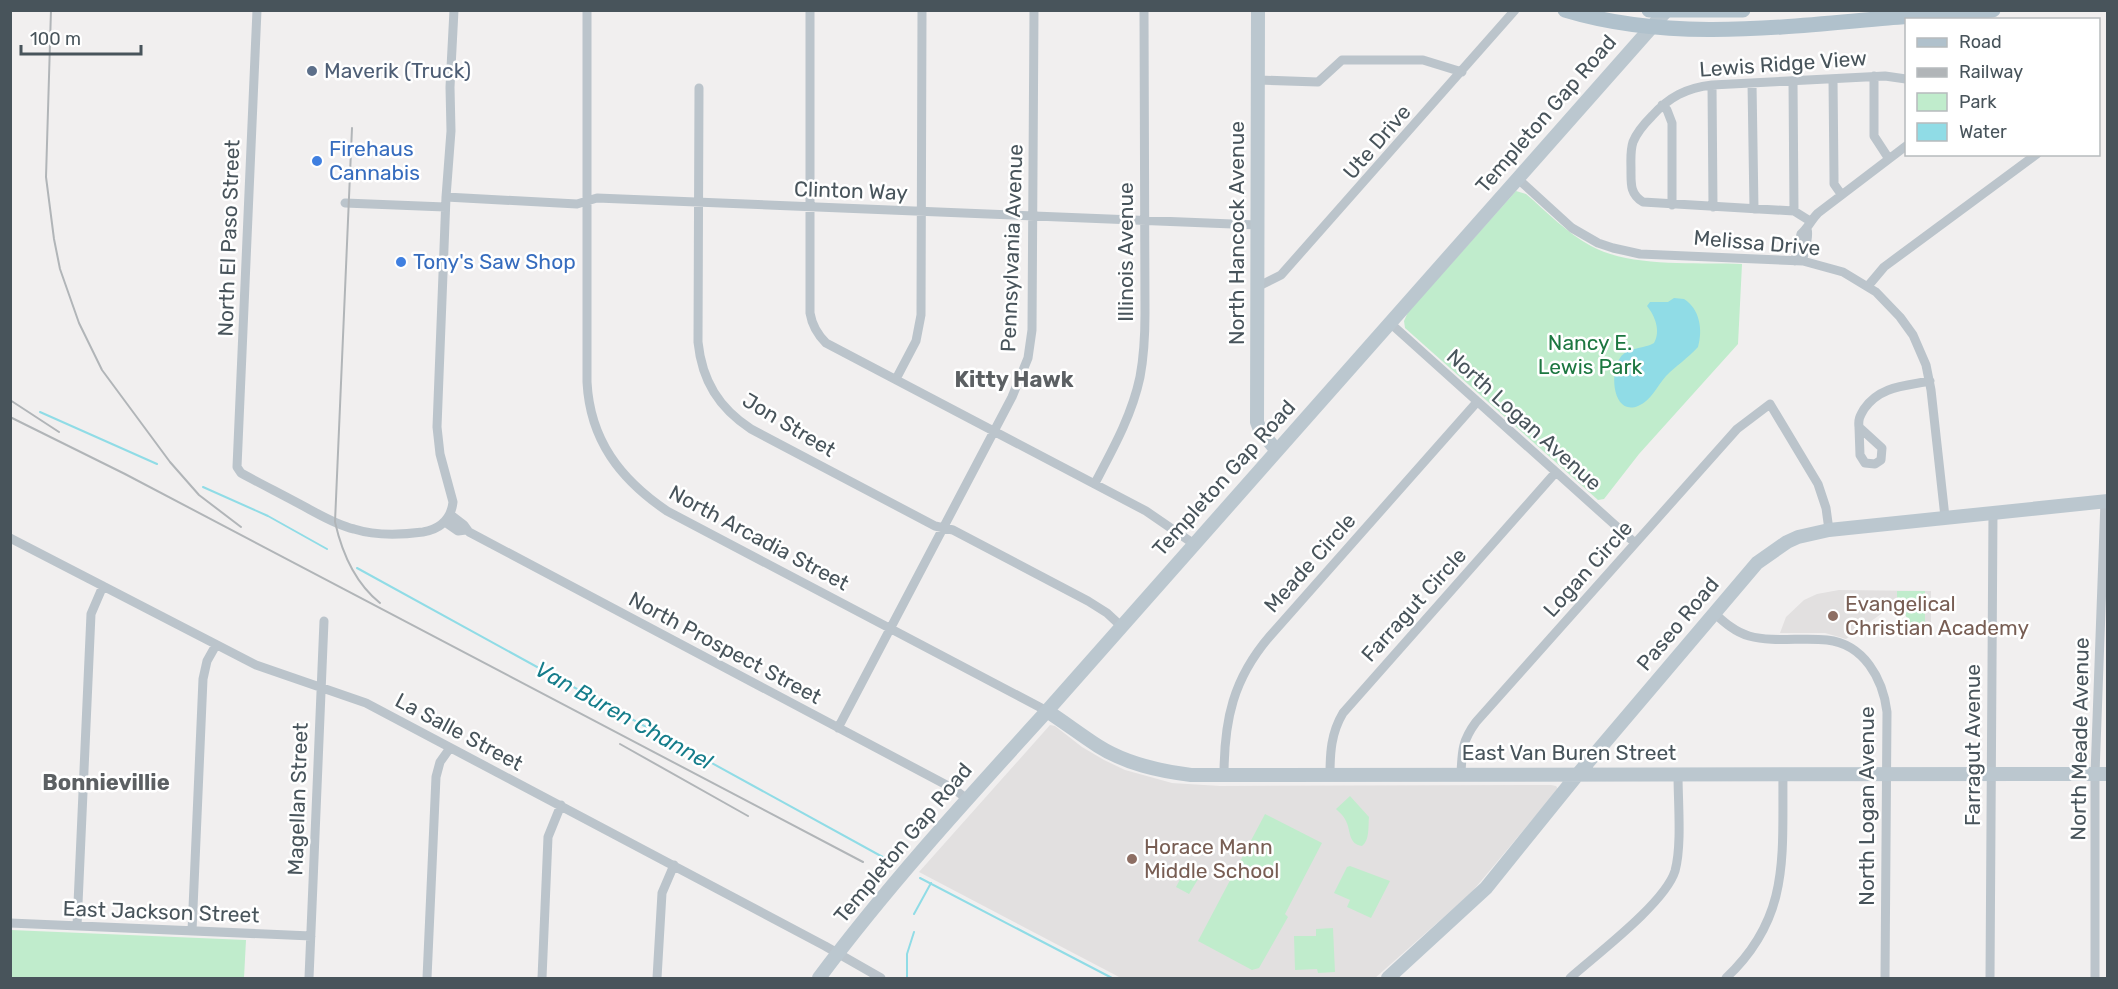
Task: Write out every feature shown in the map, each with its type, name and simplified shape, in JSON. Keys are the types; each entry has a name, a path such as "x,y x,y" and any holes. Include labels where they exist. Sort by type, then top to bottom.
{"main road":[{"path":"1565,10 1605,20 1651,27 1785,28 1993,10"},
{"path":"1649,10 1743,10"}],"street":[{"name":"North El Paso Street","path":"257,10 237,467 241,473 355,530 380,534 410,534 428,531 448,518"},
{"path":"448,518 453,502 440,454 437,428 451,130 454,10"},
{"name":"North Arcadia Street","path":"587,10 587,394 597,431 620,471 642,493 667,511 1047,711"},
{"path":"810,10 810,313 813,326 826,343 1095,483 1146,511 1194,544"},
{"path":"896,379 916,341 920,326 922,10"},
{"name":"Pennsylvania Avenue","path":"838,728 1019,383 1030,344 1034,10"},
{"name":"Illinois Avenue","path":"1095,483 1126,420 1140,376 1145,313 1144,10"},
{"name":"North Hancock Avenue","path":"1258,10 1257,422 1260,430 1276,450"},
{"name":"Ute Drive","path":"1257,287 1281,275 1515,10"},
{"name":"Templeton Gap Road","path":"819,978 873,908 967,799 1666,11"},
{"path":"1259,80 1318,82 1342,60 1423,60 1462,72"},
{"path":"1874,76 1874,136 1889,159"},
{"name":"Lewis Ridge View","path":"1809,225 1794,211 1643,202 1634,196 1630,185 1633,142 1643,126 1662,105 1689,89 1752,82 1874,76 1905,79"},
{"path":"1833,79 1834,184 1841,194"},
{"path":"1793,81 1794,211"},
{"path":"1752,82 1754,209"},
{"path":"1712,85 1713,207"},
{"name":"Jon Street","path":"699,88 697,203 699,352 703,371 717,399 732,415 751,429 935,526 953,530 1088,601 1107,612 1121,626"},
{"path":"1662,105 1672,123 1672,205"},
{"path":"1799,261 1801,234 1826,206 1905,147"},
{"path":"1868,286 1884,267 2034,156"},
{"name":"Melissa Drive","path":"1518,179 1572,228 1613,248 1640,254 1799,261 1843,272 1868,286 1889,304 1913,335 1926,365 1930,381 1944,517"},
{"name":"Clinton Way","path":"345,203 577,204 597,198 1257,225"},
{"name":"North Logan Avenue","path":"1390,323 1635,543"},
{"path":"1859,427 1859,418 1867,405 1880,394 1888,389 1930,381"},
{"name":"Meade Circle","path":"1224,776 1225,739 1230,708 1249,662 1477,402"},
{"name":"Logan Circle","path":"1461,774 1462,748 1465,738 1476,722 1737,429 1770,404 1818,484 1826,508 1829,530"},
{"name":"Farragut Circle","path":"1330,775 1330,747 1333,734 1343,713 1556,472"},
{"name":"Paseo Road","path":"1388,978 1486,888 1578,774 1714,613 1757,563 1776,548 1798,537 1829,530 2106,501"},
{"name":"North Meade Avenue","path":"2095,978 2106,501"},
{"name":"Farragut Avenue","path":"1990,978 1993,512"},
{"name":"North Prospect Street","path":"448,518 458,531 466,530 954,789 967,799"},
{"name":"La Salle Street","path":"10,538 256,665 366,703 838,953 880,978"},
{"path":"77,926 91,614 104,586"},
{"name":"North Logan Avenue","path":"1714,613 1748,636 1768,639 1832,640 1847,646 1866,660 1879,678 1885,695 1887,712 1886,978"},
{"name":"Magellan Street","path":"309,978 324,621"},
{"path":"192,931 202,679 207,661 216,645"},
{"name":"East Van Buren Street","path":"1047,711 1098,746 1138,764 1169,772 1224,776 2101,774"},
{"path":"428,978 436,777 440,762 450,748"},
{"path":"1726,978 1758,940 1776,900 1782,871 1783,774"},
{"path":"1570,978 1651,906 1671,881 1675,872 1678,851 1678,775"},
{"path":"542,978 548,837 561,805"},
{"path":"657,978 662,892 674,866"},
{"name":"East Jackson Street","path":"10,923 311,936"}],"shaded area":[{"name":"Evangelical Christian Academy","path":"1839,590 1931,591 1931,632 1915,633 1897,599 1881,614 1846,639 1825,633 1780,633 1786,617 1804,600 1817,594"},
{"name":"Horace Mann Middle School","path":"1050,725 1055,726 1082,747 1125,770 1172,783 1220,786 1551,785 1558,789 1471,893 1375,978 1121,978 919,872"}],"green space":[{"name":"Nancy E. Lewis Park","path":"1516,191 1526,194 1582,241 1607,253 1645,261 1742,264 1738,344 1639,454 1604,499 1598,500 1405,328 1404,321 1408,312"},
{"path":"1897,591 1925,591 1925,627 1915,633 1897,599"},
{"path":"1350,796 1369,817 1367,837 1362,846 1354,843 1345,819 1336,809"},
{"path":"1265,814 1322,843 1285,914 1288,917 1259,968 1252,970 1198,941"},
{"path":"1350,866 1390,881 1371,918 1347,907 1350,900 1334,893 1347,867"},
{"path":"1186,868 1200,876 1189,894 1176,887"},
{"path":"1333,928 1335,972 1318,973 1317,969 1295,970 1294,936 1316,936 1316,929"},
{"path":"11,930 246,940 244,978 11,978"}],"water":[{"path":"1674,298 1684,299 1697,314 1700,327 1698,347 1666,376 1647,400 1638,406 1623,405 1618,399 1614,382 1620,358 1631,350 1654,343 1657,329 1655,319 1647,306 1650,302 1668,302"}],"waterway":[{"name":"Van Buren Channel","path":"40,412 157,464"},
{"name":"Van Buren Channel","path":"203,487 268,516 327,549"},
{"name":"Van Buren Channel","path":"357,568 890,861"},
{"name":"Van Buren Channel","path":"920,878 1112,978"},
{"path":"914,914 931,883"},
{"path":"907,978 907,954 914,932"}],"railway":[{"path":"51,10 46,177 60,269 79,323 102,370 170,462 199,495 241,527"},
{"path":"352,128 335,522 341,545 351,567 363,586 380,603"},
{"path":"10,400 59,432"},
{"path":"10,417 125,474 863,862"},
{"path":"620,744 748,816"}],"place":[{"name":"Maverik (Truck)","path":"312,71"},
{"name":"Firehaus Cannabis","path":"317,161"},
{"name":"Tony's Saw Shop","path":"401,262"},
{"name":"Evangelical Christian Academy","path":"1833,616"},
{"name":"Horace Mann Middle School","path":"1132,859"}],"district":[{"name":"Kitty Hawk","path":"1014,379"},
{"name":"Bonnievillie","path":"106,782"}]}
